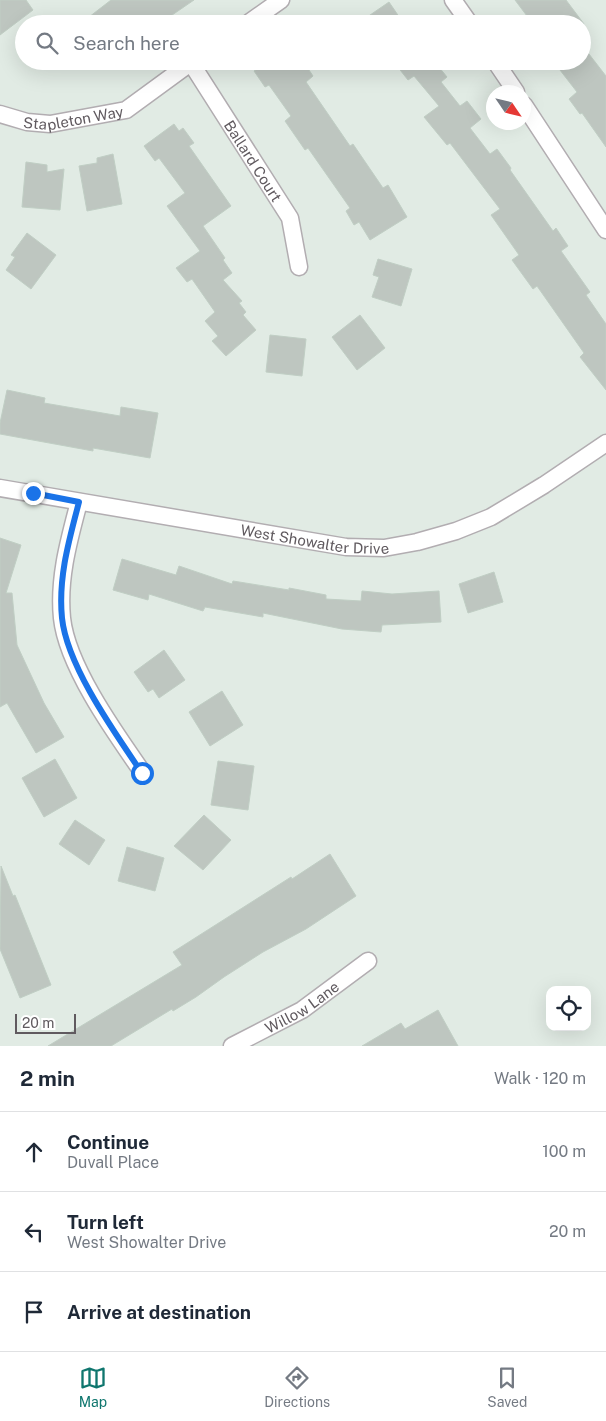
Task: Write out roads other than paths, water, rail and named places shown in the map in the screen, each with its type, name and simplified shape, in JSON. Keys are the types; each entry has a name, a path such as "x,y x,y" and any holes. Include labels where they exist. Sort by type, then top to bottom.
{"street":[{"path":"259,15 281,0"},
{"path":"453,0 464,15"},
{"name":"Stapleton Way","path":"1,117 50,124 126,110 181,70"},
{"name":"Ballard Court","path":"197,70 290,218 299,267"},
{"path":"501,70 511,85"},
{"path":"531,116 606,230"},
{"name":"West Showalter Drive","path":"0,488 338,545 384,548 418,542 491,517 544,485 606,442"},
{"path":"79,502 62,578 62,619 68,646 115,733 142,773"},
{"name":"Willow Lane","path":"232,1046 302,1010 368,961"}]}
